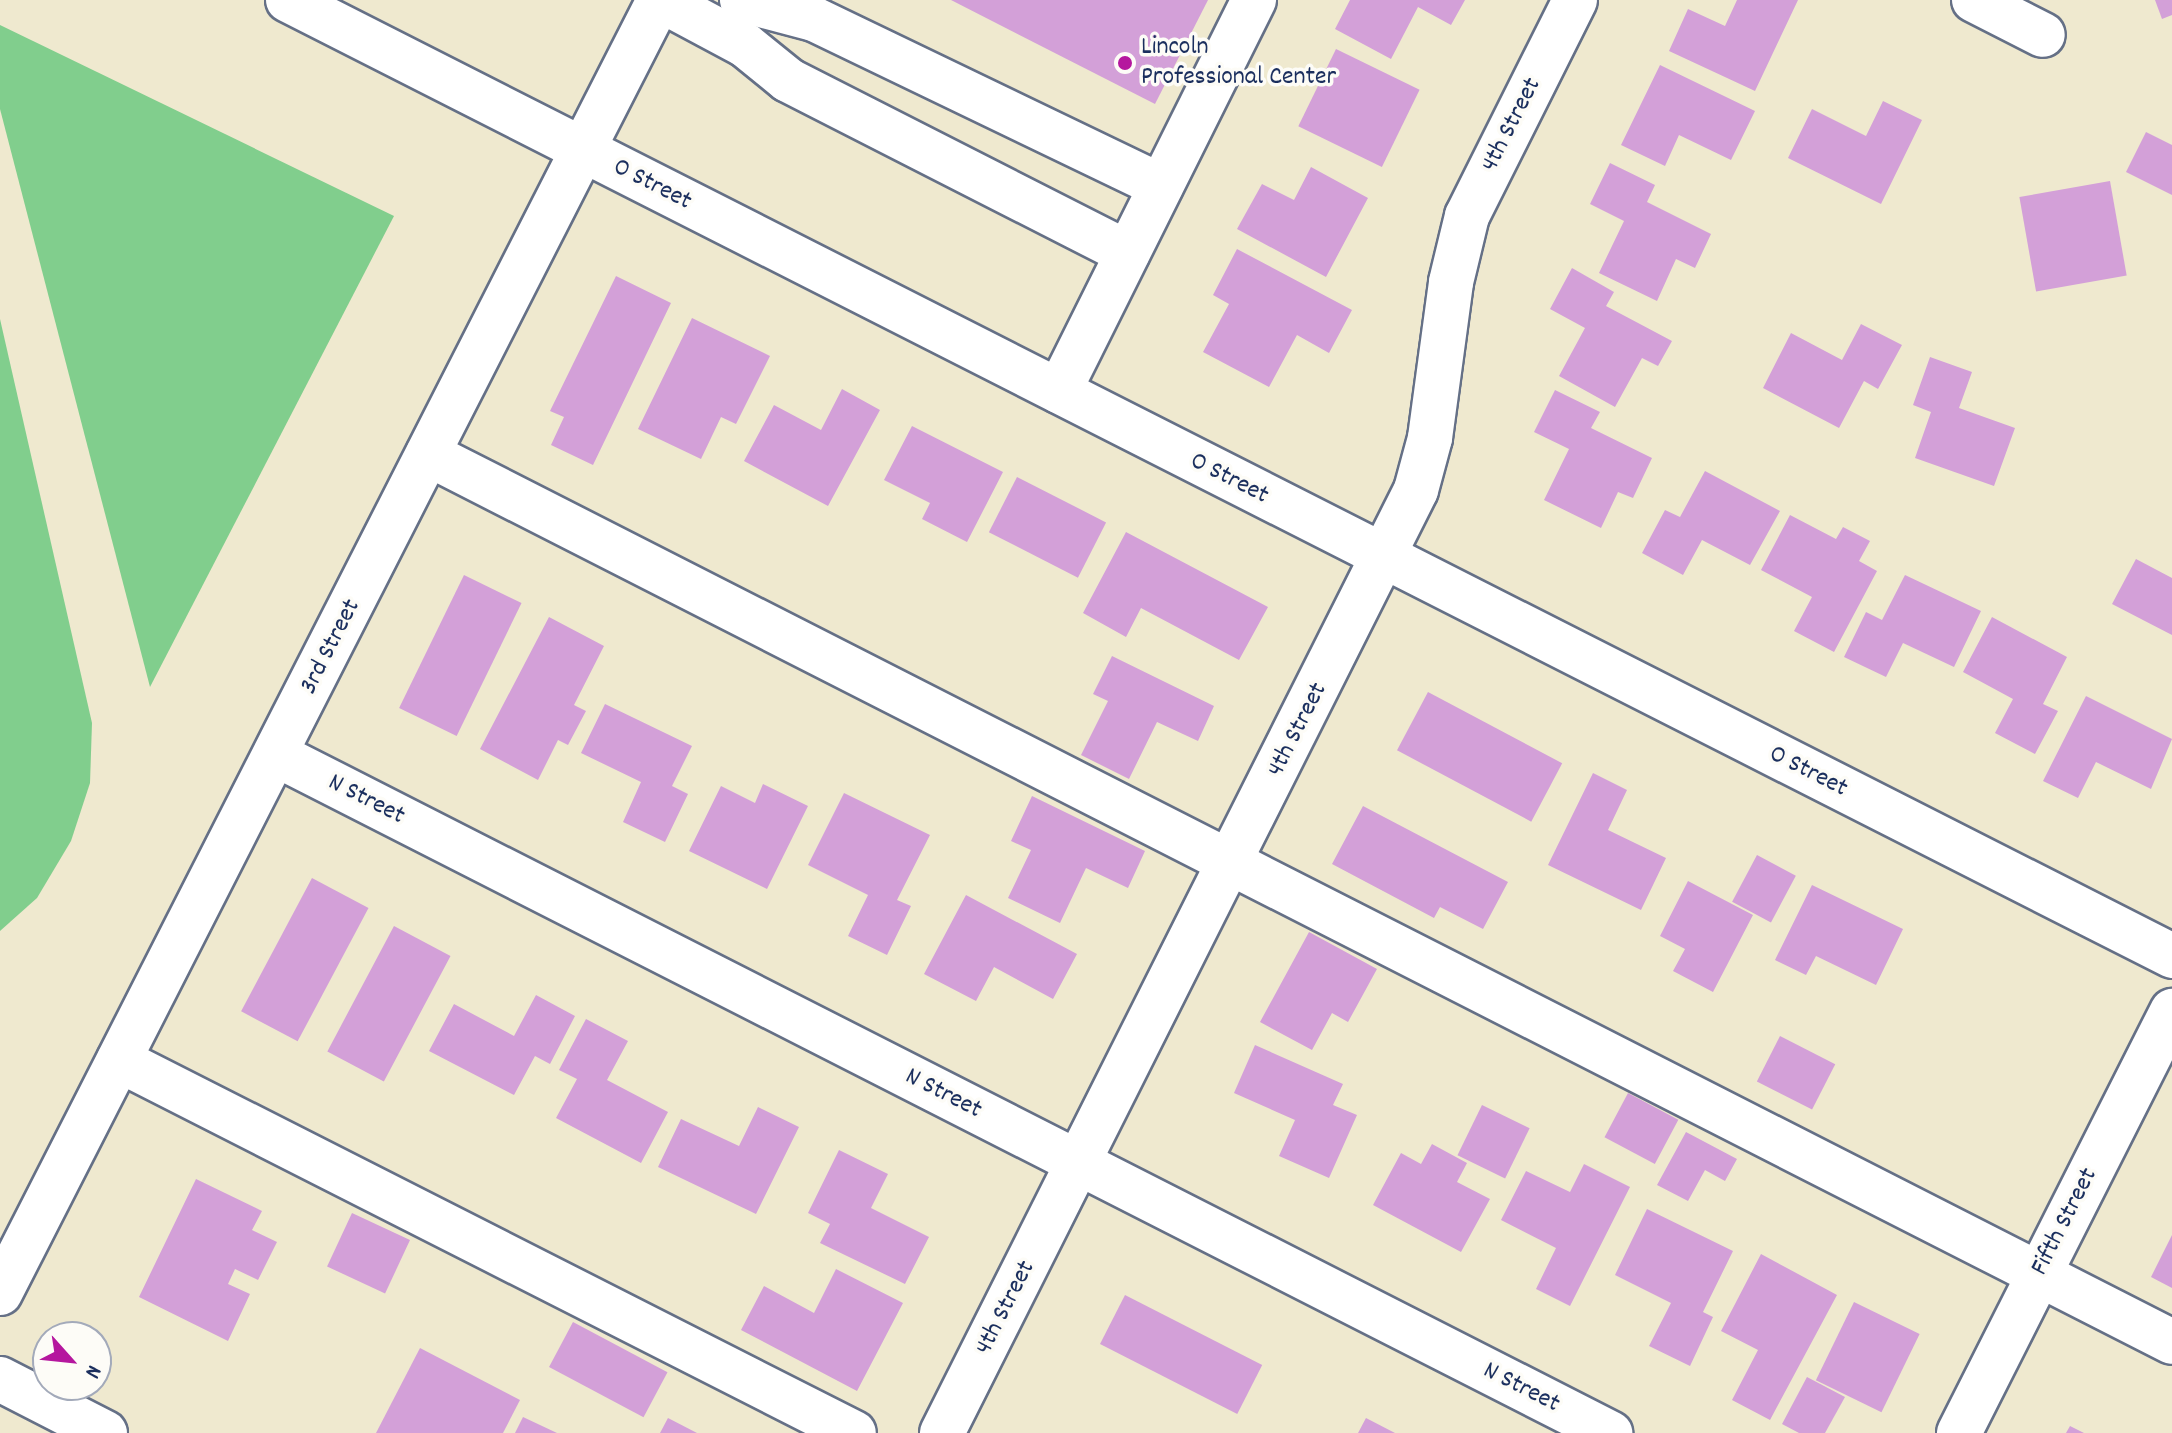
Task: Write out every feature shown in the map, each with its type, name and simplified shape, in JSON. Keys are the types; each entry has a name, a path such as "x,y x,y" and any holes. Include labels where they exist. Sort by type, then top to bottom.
{"street":[{"name":"O Street","path":"288,0 2172,956"},
{"name":"3rd Street","path":"0,1293 660,0"},
{"path":"660,0 745,45 788,80 1128,253"},
{"path":"742,0 814,19 1161,186"},
{"path":"1059,391 1254,0"},
{"name":"4th Street","path":"942,1433 1386,557 1416,490 1430,438 1451,282 1467,216 1575,0"},
{"path":"1974,0 2043,35"},
{"path":"428,454 2172,1342"},
{"name":"N Street","path":"277,755 1610,1433"},
{"name":"Fifth Street","path":"1959,1433 2172,1011"},
{"path":"119,1060 854,1433"},
{"path":"0,1379 105,1433"}],"green space":[{"path":"0,25 394,216 150,687 0,109"},
{"path":"0,319 92,723 90,783 71,841 37,898 0,931"}],"building":[{"name":"Lincoln Professional Center","path":"951,0 1208,0 1155,104"},
{"path":"1350,0 1465,0 1451,25 1418,7 1391,59 1335,29"},
{"path":"1737,0 1798,0 1755,91 1669,51 1688,9 1725,26"},
{"path":"2155,0 2172,0 2172,15 2162,19"},
{"path":"1336,49 1420,90 1382,167 1298,126"},
{"path":"1660,65 1755,111 1731,160 1679,135 1665,166 1621,145"},
{"path":"1883,101 1922,120 1881,204 1788,158 1812,109 1866,136"},
{"path":"2146,132 2172,145 2172,195 2126,172"},
{"path":"1610,163 1655,185 1647,202 1711,234 1695,268 1676,259 1657,301 1599,273 1624,221 1590,204"},
{"path":"1311,167 1368,198 1326,277 1237,229 1262,184 1294,200"},
{"path":"2110,181 2127,276 2036,292 2019,197"},
{"path":"1237,249 1352,310 1329,353 1297,335 1269,387 1203,352 1229,304 1213,295"},
{"path":"1572,268 1614,292 1606,306 1672,341 1658,366 1642,358 1615,407 1559,376 1585,328 1550,309"},
{"path":"616,276 671,303 593,465 551,445 564,417 550,411"},
{"path":"692,318 770,356 736,424 721,417 701,459 638,429"},
{"path":"1861,324 1902,345 1878,389 1864,381 1839,428 1763,388 1791,333 1842,360"},
{"path":"1930,357 1972,372 1959,408 2015,428 1994,486 1915,458 1931,412 1913,405"},
{"path":"842,389 880,410 828,506 744,461 774,405 821,430"},
{"path":"1555,390 1600,412 1591,428 1652,458 1633,498 1618,492 1601,528 1544,500 1569,449 1534,432"},
{"path":"912,426 1003,472 967,542 922,519 930,503 884,480"},
{"path":"1705,471 1780,511 1750,565 1702,540 1683,575 1642,553 1665,510 1680,517"},
{"path":"1017,477 1106,522 1078,578 989,532"},
{"path":"1790,515 1836,539 1843,527 1870,541 1859,561 1877,571 1834,652 1794,631 1812,597 1761,570"},
{"path":"1126,532 1268,607 1239,660 1141,608 1126,637 1083,613"},
{"path":"2136,559 2172,578 2172,635 2112,604"},
{"path":"464,575 522,603 457,736 399,708"},
{"path":"1905,575 1981,611 1954,667 1903,643 1886,677 1844,657 1866,612 1882,620"},
{"path":"549,617 604,646 574,705 586,711 568,745 558,740 538,780 480,749"},
{"path":"1992,617 2067,657 2043,704 2058,711 2035,754 1995,733 2013,699 1963,672"},
{"path":"1112,656 1214,706 1198,741 1157,722 1129,779 1081,755 1108,701 1093,694"},
{"path":"1428,692 1562,763 1531,822 1397,750"},
{"path":"2086,696 2172,739 2151,789 2096,762 2078,798 2043,781"},
{"path":"605,704 692,746 672,786 688,794 665,842 623,822 641,782 581,753"},
{"path":"1593,773 1627,790 1608,830 1666,858 1641,910 1548,865"},
{"path":"763,784 808,806 767,889 689,851 721,786 755,803"},
{"path":"844,793 930,835 897,900 911,906 887,955 848,936 868,895 808,865"},
{"path":"1032,796 1145,851 1128,888 1086,868 1060,923 1008,898 1031,850 1011,841"},
{"path":"1363,806 1508,882 1483,929 1440,907 1434,918 1332,864"},
{"path":"1757,855 1796,876 1771,922 1732,902"},
{"path":"312,878 369,908 298,1041 241,1011"},
{"path":"1688,881 1753,915 1713,992 1673,971 1685,949 1660,936"},
{"path":"1812,885 1903,929 1876,985 1816,956 1806,975 1775,960"},
{"path":"966,895 1077,954 1053,999 994,967 976,1001 924,974"},
{"path":"394,926 451,956 384,1081 327,1051"},
{"path":"1309,932 1377,969 1348,1022 1332,1013 1312,1050 1260,1022"},
{"path":"536,995 575,1016 550,1064 535,1056 514,1095 429,1051 454,1004 514,1036"},
{"path":"586,1019 628,1041 607,1080 668,1112 641,1163 556,1118 577,1079 559,1070"},
{"path":"1780,1036 1835,1064 1812,1110 1757,1081"},
{"path":"1255,1045 1343,1084 1333,1105 1357,1115 1329,1178 1279,1156 1295,1120 1234,1093"},
{"path":"1628,1093 1678,1120 1655,1164 1605,1137"},
{"path":"1482,1105 1530,1128 1505,1179 1457,1155"},
{"path":"758,1107 799,1127 756,1214 658,1167 681,1119 739,1146"},
{"path":"1686,1132 1737,1159 1725,1181 1705,1170 1688,1201 1657,1185"},
{"path":"1432,1144 1467,1163 1457,1182 1490,1199 1461,1252 1373,1205 1401,1153 1421,1164"},
{"path":"839,1150 888,1174 871,1208 929,1237 905,1284 820,1243 830,1224 808,1213"},
{"path":"1584,1164 1630,1187 1570,1306 1536,1289 1556,1248 1501,1220 1526,1171 1570,1192"},
{"path":"196,1179 262,1211 252,1230 277,1242 258,1280 235,1269 228,1284 250,1294 228,1341 139,1297"},
{"path":"1647,1209 1733,1251 1703,1312 1713,1317 1690,1366 1649,1346 1671,1303 1615,1275"},
{"path":"352,1213 410,1240 385,1294 327,1266"},
{"path":"2172,1235 2172,1288 2151,1277"},
{"path":"1761,1254 1837,1295 1770,1420 1732,1400 1758,1350 1721,1331"},
{"path":"836,1269 903,1303 857,1391 741,1330 764,1286 814,1313"},
{"path":"1125,1295 1262,1365 1237,1414 1100,1344"},
{"path":"1854,1302 1920,1334 1881,1412 1816,1380"},
{"path":"573,1322 667,1372 644,1417 549,1367"},
{"path":"420,1348 520,1400 503,1433 376,1433"},
{"path":"1807,1377 1845,1397 1825,1433 1799,1433 1782,1424"},
{"path":"523,1417 557,1433 515,1433"},
{"path":"668,1418 697,1433 660,1433"},
{"path":"1366,1418 1395,1433 1358,1433"},
{"path":"2070,1426 2084,1433 2066,1433"}],"place":[{"name":"Lincoln Professional Center","path":"1125,63"}]}
